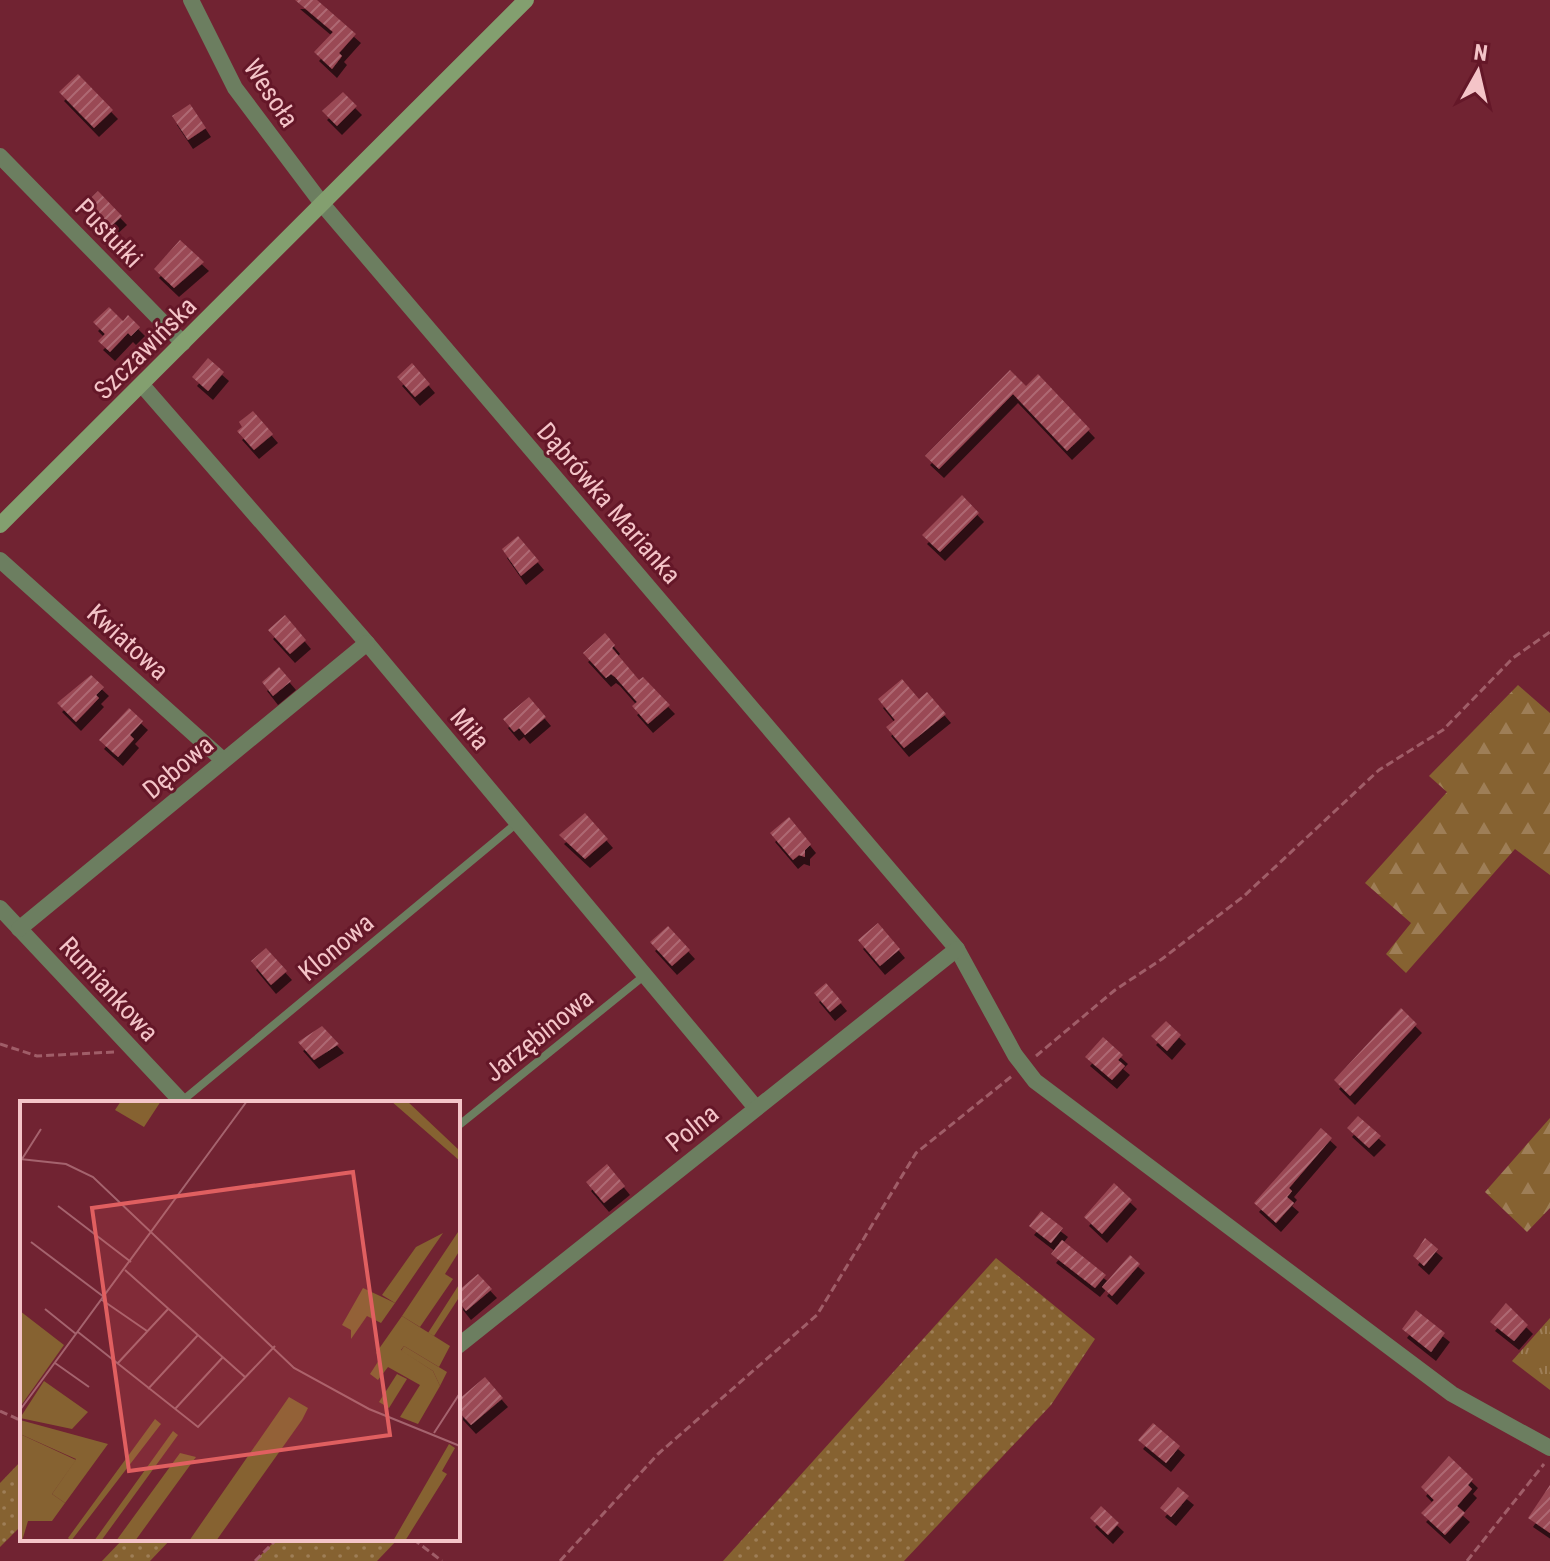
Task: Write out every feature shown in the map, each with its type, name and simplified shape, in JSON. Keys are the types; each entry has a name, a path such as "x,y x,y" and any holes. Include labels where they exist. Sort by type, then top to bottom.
{"street":[{"name":"Wesoła","path":"191,0 235,88 323,205"},
{"path":"323,205 526,0"},
{"name":"Pustułki","path":"0,156 183,343"},
{"name":"Szczawińska","path":"0,525 323,205"},
{"name":"Dąbrówka Marianka","path":"323,205 957,949 1023,1067 1049,1094 1452,1394 1550,1448"},
{"name":"Miła","path":"142,385 367,643 756,1108"},
{"name":"Kwiatowa","path":"0,560 223,760"},
{"name":"Dębowa","path":"19,929 367,643"},
{"name":"Rumiankowa","path":"0,908 181,1101"},
{"name":"Polna","path":"460,1344 957,949"}],"lane":[{"name":"Klonowa","path":"183,1101 517,823"},
{"name":"Jarzębinowa","path":"460,1124 645,975"}],"path":[{"path":"560,1561 658,1454 817,1315 916,1153 1115,990 1162,959 1244,896 1379,770 1443,730 1513,658 1550,632"},
{"path":"0,1044 37,1056 132,1049"},
{"path":"0,1411 20,1420"},
{"path":"1467,1561 1550,1456"},
{"path":"255,1561 275,1541"},
{"path":"416,1541 442,1561"}],"green space":[{"path":"1518,685 1550,713 1550,875 1515,849 1406,973 1386,954 1411,923 1365,883 1447,792 1429,776"},
{"path":"1550,1118 1550,1208 1527,1232 1485,1192"},
{"path":"996,1258 1095,1339 1051,1405 904,1561 723,1561"},
{"path":"1550,1318 1550,1390 1512,1361"},
{"path":"20,1462 20,1527 0,1547 0,1483"},
{"path":"121,1541 169,1541 150,1561 102,1561"},
{"path":"275,1541 396,1541 377,1561 255,1561"}],"building":[{"path":"295,0 317,0 356,34 339,53 342,56 332,69 314,52 333,32"},
{"path":"78,74 113,110 94,128 59,92"},
{"path":"343,92 357,106 337,126 322,111"},
{"path":"190,104 206,128 188,140 172,116"},
{"path":"98,191 122,216 107,230 83,206"},
{"path":"180,240 204,262 174,288 154,269"},
{"path":"109,307 123,321 128,315 140,327 131,336 128,333 110,352 98,341 105,334 93,322"},
{"path":"208,358 224,372 208,391 192,377"},
{"path":"412,363 430,384 415,397 397,377"},
{"path":"1010,370 1026,386 1038,374 1090,429 1067,451 1013,394 939,469 925,456"},
{"path":"253,411 273,434 254,450 237,431 242,427 239,422"},
{"path":"962,495 979,513 940,552 922,535"},
{"path":"518,536 539,561 521,576 502,549"},
{"path":"285,615 306,640 290,654 268,630"},
{"path":"605,633 615,645 612,648 639,680 643,677 670,705 648,724 632,706 637,702 615,677 611,674 606,678 583,653"},
{"path":"279,667 291,681 273,696 262,682"},
{"path":"91,675 104,687 96,695 99,698 76,722 57,703"},
{"path":"902,679 919,699 927,692 946,714 904,748 886,727 895,720 878,699"},
{"path":"529,697 546,717 525,735 519,728 514,732 503,719"},
{"path":"129,708 143,721 130,735 134,739 118,757 99,740"},
{"path":"585,813 608,839 585,859 559,835"},
{"path":"789,817 811,844 805,850 805,857 799,855 793,860 770,833"},
{"path":"878,923 900,949 880,966 858,940"},
{"path":"668,926 690,950 672,966 650,942"},
{"path":"266,948 287,971 271,985 251,961"},
{"path":"826,983 842,1002 830,1012 814,993"},
{"path":"1401,1008 1417,1024 1350,1096 1334,1080"},
{"path":"1166,1021 1181,1035 1167,1051 1151,1036"},
{"path":"322,1026 339,1044 314,1060 298,1042"},
{"path":"1103,1037 1123,1055 1118,1060 1125,1066 1112,1080 1085,1057"},
{"path":"1358,1116 1381,1136 1369,1148 1347,1128"},
{"path":"1321,1128 1332,1138 1289,1188 1292,1191 1287,1197 1294,1203 1276,1223 1254,1203"},
{"path":"607,1164 625,1186 604,1203 586,1182"},
{"path":"1114,1183 1132,1200 1102,1234 1084,1217"},
{"path":"1041,1211 1063,1228 1051,1243 1029,1226"},
{"path":"1425,1238 1438,1249 1424,1266 1413,1256"},
{"path":"1062,1240 1106,1275 1095,1288 1051,1254"},
{"path":"1130,1255 1140,1264 1112,1296 1102,1287"},
{"path":"478,1274 492,1289 466,1311 460,1304 460,1289"},
{"path":"1506,1303 1528,1325 1514,1341 1490,1322"},
{"path":"1416,1310 1445,1333 1431,1352 1402,1329"},
{"path":"485,1377 503,1398 471,1425 460,1413 460,1398"},
{"path":"1153,1423 1180,1446 1166,1463 1138,1440"},
{"path":"1449,1456 1473,1479 1468,1485 1472,1489 1457,1506 1465,1513 1445,1535 1421,1513 1434,1500 1421,1487"},
{"path":"1550,1485 1550,1533 1528,1518"},
{"path":"1178,1487 1189,1496 1171,1517 1160,1508"},
{"path":"1101,1506 1119,1523 1108,1535 1090,1518"}]}
